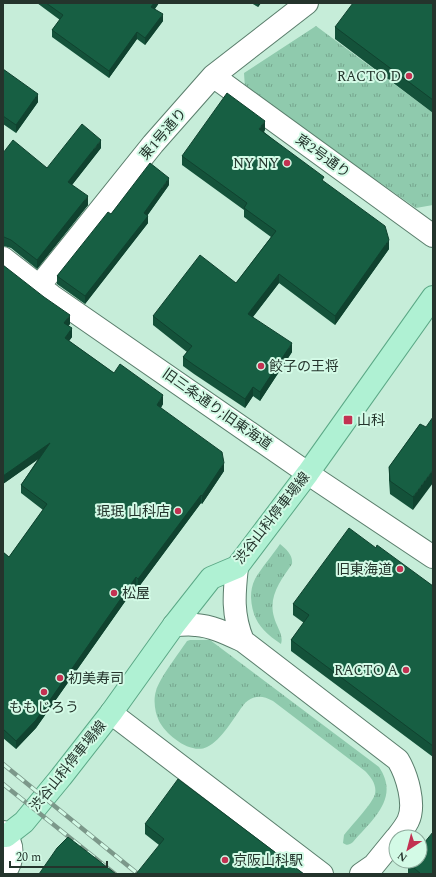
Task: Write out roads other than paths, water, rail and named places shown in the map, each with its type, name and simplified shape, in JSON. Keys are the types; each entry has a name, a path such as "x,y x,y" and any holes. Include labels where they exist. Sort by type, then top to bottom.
{"main road":[{"name":"渋谷山科停車場線","path":"5,834 24,822 34,810 111,713 174,625 211,578 237,567 308,473 433,297"}],"street":[{"name":"東1号通り","path":"38,286 153,144 213,76 307,3"},
{"name":"東2号通り","path":"213,76 433,236"},
{"name":"旧三条通り;旧東海道","path":"3,258 38,286 318,481 433,557"},
{"path":"237,567 234,608 237,628 243,641"},
{"path":"174,625 195,624 208,627 243,641 398,760 404,769 408,782 411,810 408,820 402,829"},
{"path":"111,713 322,874"},
{"path":"3,874 10,864 12,854 11,844 5,834"},
{"path":"361,874 374,865 388,847"}],"railway":[{"path":"3,764 138,874"},
{"path":"3,784 115,874"}],"place":[{"name":"RACTO D","path":"409,76"},
{"name":"NY NY","path":"287,163"},
{"name":"餃子の王将","path":"261,366"},
{"name":"山科","path":"348,420"},
{"name":"珉珉 山科店","path":"178,511"},
{"name":"旧東海道","path":"400,569"},
{"name":"松屋","path":"114,593"},
{"name":"RACTO A","path":"406,670"},
{"name":"初美寿司","path":"60,678"},
{"name":"ももじろう","path":"44,692"},
{"name":"京阪山科駅","path":"225,860"}]}
